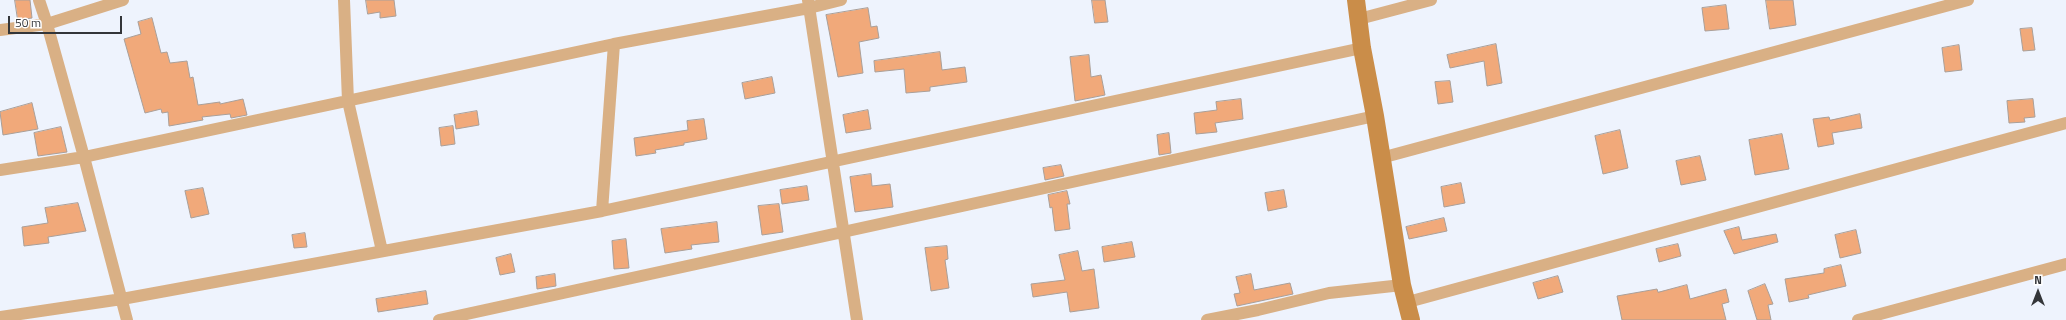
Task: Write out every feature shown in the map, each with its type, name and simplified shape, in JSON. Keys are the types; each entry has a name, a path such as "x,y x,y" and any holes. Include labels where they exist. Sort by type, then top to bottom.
{"main road":[{"path":"1356,0 1362,48 1375,116 1402,285 1408,302 1411,320"}],"street":[{"path":"39,0 84,157 122,299 126,320"},
{"path":"0,30 47,24 122,0"},
{"path":"344,0 348,101 382,251"},
{"path":"0,170 84,157 614,44 808,4 841,0"},
{"path":"1359,19 1431,0"},
{"path":"1381,158 1968,0"},
{"path":"808,4 857,320"},
{"path":"602,211 614,44"},
{"path":"0,317 122,299 602,211 832,163 1362,48"},
{"path":"438,320 1375,116"},
{"path":"1408,302 2066,123"},
{"path":"1858,320 2066,264"},
{"path":"1207,320 1330,293 1402,285"}],"building":[{"path":"15,0 30,0 32,18 18,20"},
{"path":"366,0 394,0 396,16 380,18 380,12 368,14"},
{"path":"1092,0 1105,0 1108,22 1095,23"},
{"path":"1766,0 1793,0 1796,25 1770,29"},
{"path":"1726,5 1729,29 1705,31 1702,8"},
{"path":"868,8 871,27 877,26 879,38 859,42 863,73 838,77 826,15"},
{"path":"152,18 161,53 167,52 170,63 187,61 190,78 193,77 198,105 220,102 220,104 243,99 247,115 231,118 230,114 202,117 203,120 169,126 168,112 162,113 161,109 145,113 124,39 141,34 138,22"},
{"path":"2032,28 2035,50 2023,51 2020,29"},
{"path":"1496,44 1502,83 1487,86 1484,61 1450,68 1447,55"},
{"path":"1959,45 1962,70 1945,72 1942,48"},
{"path":"940,52 942,70 965,67 967,82 930,87 930,91 906,93 904,69 875,72 874,61"},
{"path":"1089,55 1091,77 1101,75 1105,95 1075,101 1070,57"},
{"path":"772,77 775,93 745,99 742,83"},
{"path":"1450,81 1453,102 1438,104 1435,82"},
{"path":"1241,99 1243,119 1215,123 1217,132 1196,134 1194,113 1217,110 1216,102"},
{"path":"2033,99 2035,117 2024,118 2025,122 2009,123 2007,101"},
{"path":"32,103 38,129 3,135 0,112"},
{"path":"868,110 871,129 846,133 843,115"},
{"path":"477,111 479,125 456,129 454,115"},
{"path":"1860,114 1862,128 1832,133 1834,144 1818,147 1813,119 1829,117 1830,120"},
{"path":"704,119 707,139 655,150 656,153 636,156 634,138 688,130 687,121"},
{"path":"453,126 455,144 441,146 439,128"},
{"path":"61,127 67,152 38,156 34,133"},
{"path":"1620,130 1628,168 1603,174 1595,136"},
{"path":"1169,133 1171,153 1159,155 1157,135"},
{"path":"1782,134 1789,169 1755,175 1749,140"},
{"path":"1700,156 1706,180 1681,185 1676,161"},
{"path":"1061,165 1064,176 1045,180 1043,168"},
{"path":"871,174 872,186 890,184 893,207 855,212 850,177"},
{"path":"1461,183 1465,203 1444,207 1441,187"},
{"path":"807,186 809,200 782,204 780,190"},
{"path":"203,188 209,214 191,218 185,191"},
{"path":"1284,190 1287,207 1268,211 1265,193"},
{"path":"1067,191 1070,204 1067,204 1070,229 1055,231 1052,207 1050,208 1048,195"},
{"path":"78,203 86,231 48,237 49,243 24,246 22,227 48,223 45,208"},
{"path":"779,204 783,232 762,235 758,206"},
{"path":"1444,218 1447,231 1409,239 1406,227"},
{"path":"717,222 719,242 691,245 692,249 665,253 661,229"},
{"path":"1739,227 1742,240 1776,234 1778,242 1734,254 1724,231"},
{"path":"1856,230 1861,253 1840,258 1835,235"},
{"path":"305,233 307,247 294,248 292,235"},
{"path":"626,239 629,268 614,269 612,241"},
{"path":"1132,242 1135,257 1104,262 1102,247"},
{"path":"1678,244 1681,256 1659,262 1656,249"},
{"path":"947,246 948,259 945,260 949,288 931,291 925,248"},
{"path":"1078,251 1082,271 1094,269 1099,308 1070,312 1067,292 1033,297 1031,284 1065,280 1059,255"},
{"path":"511,254 515,272 500,275 496,258"},
{"path":"1841,265 1846,286 1808,295 1809,298 1789,302 1785,279 1824,273 1824,269"},
{"path":"555,274 556,286 537,289 536,277"},
{"path":"1251,274 1254,290 1290,283 1293,294 1237,306 1234,294 1240,293 1236,277"},
{"path":"1558,276 1563,292 1538,299 1533,283"},
{"path":"1765,284 1773,304 1768,305 1771,320 1757,320 1748,291"},
{"path":"1687,285 1690,299 1726,289 1729,302 1722,304 1726,320 1622,320 1617,296 1657,289 1658,292"},
{"path":"426,291 428,304 378,312 376,299"}]}
